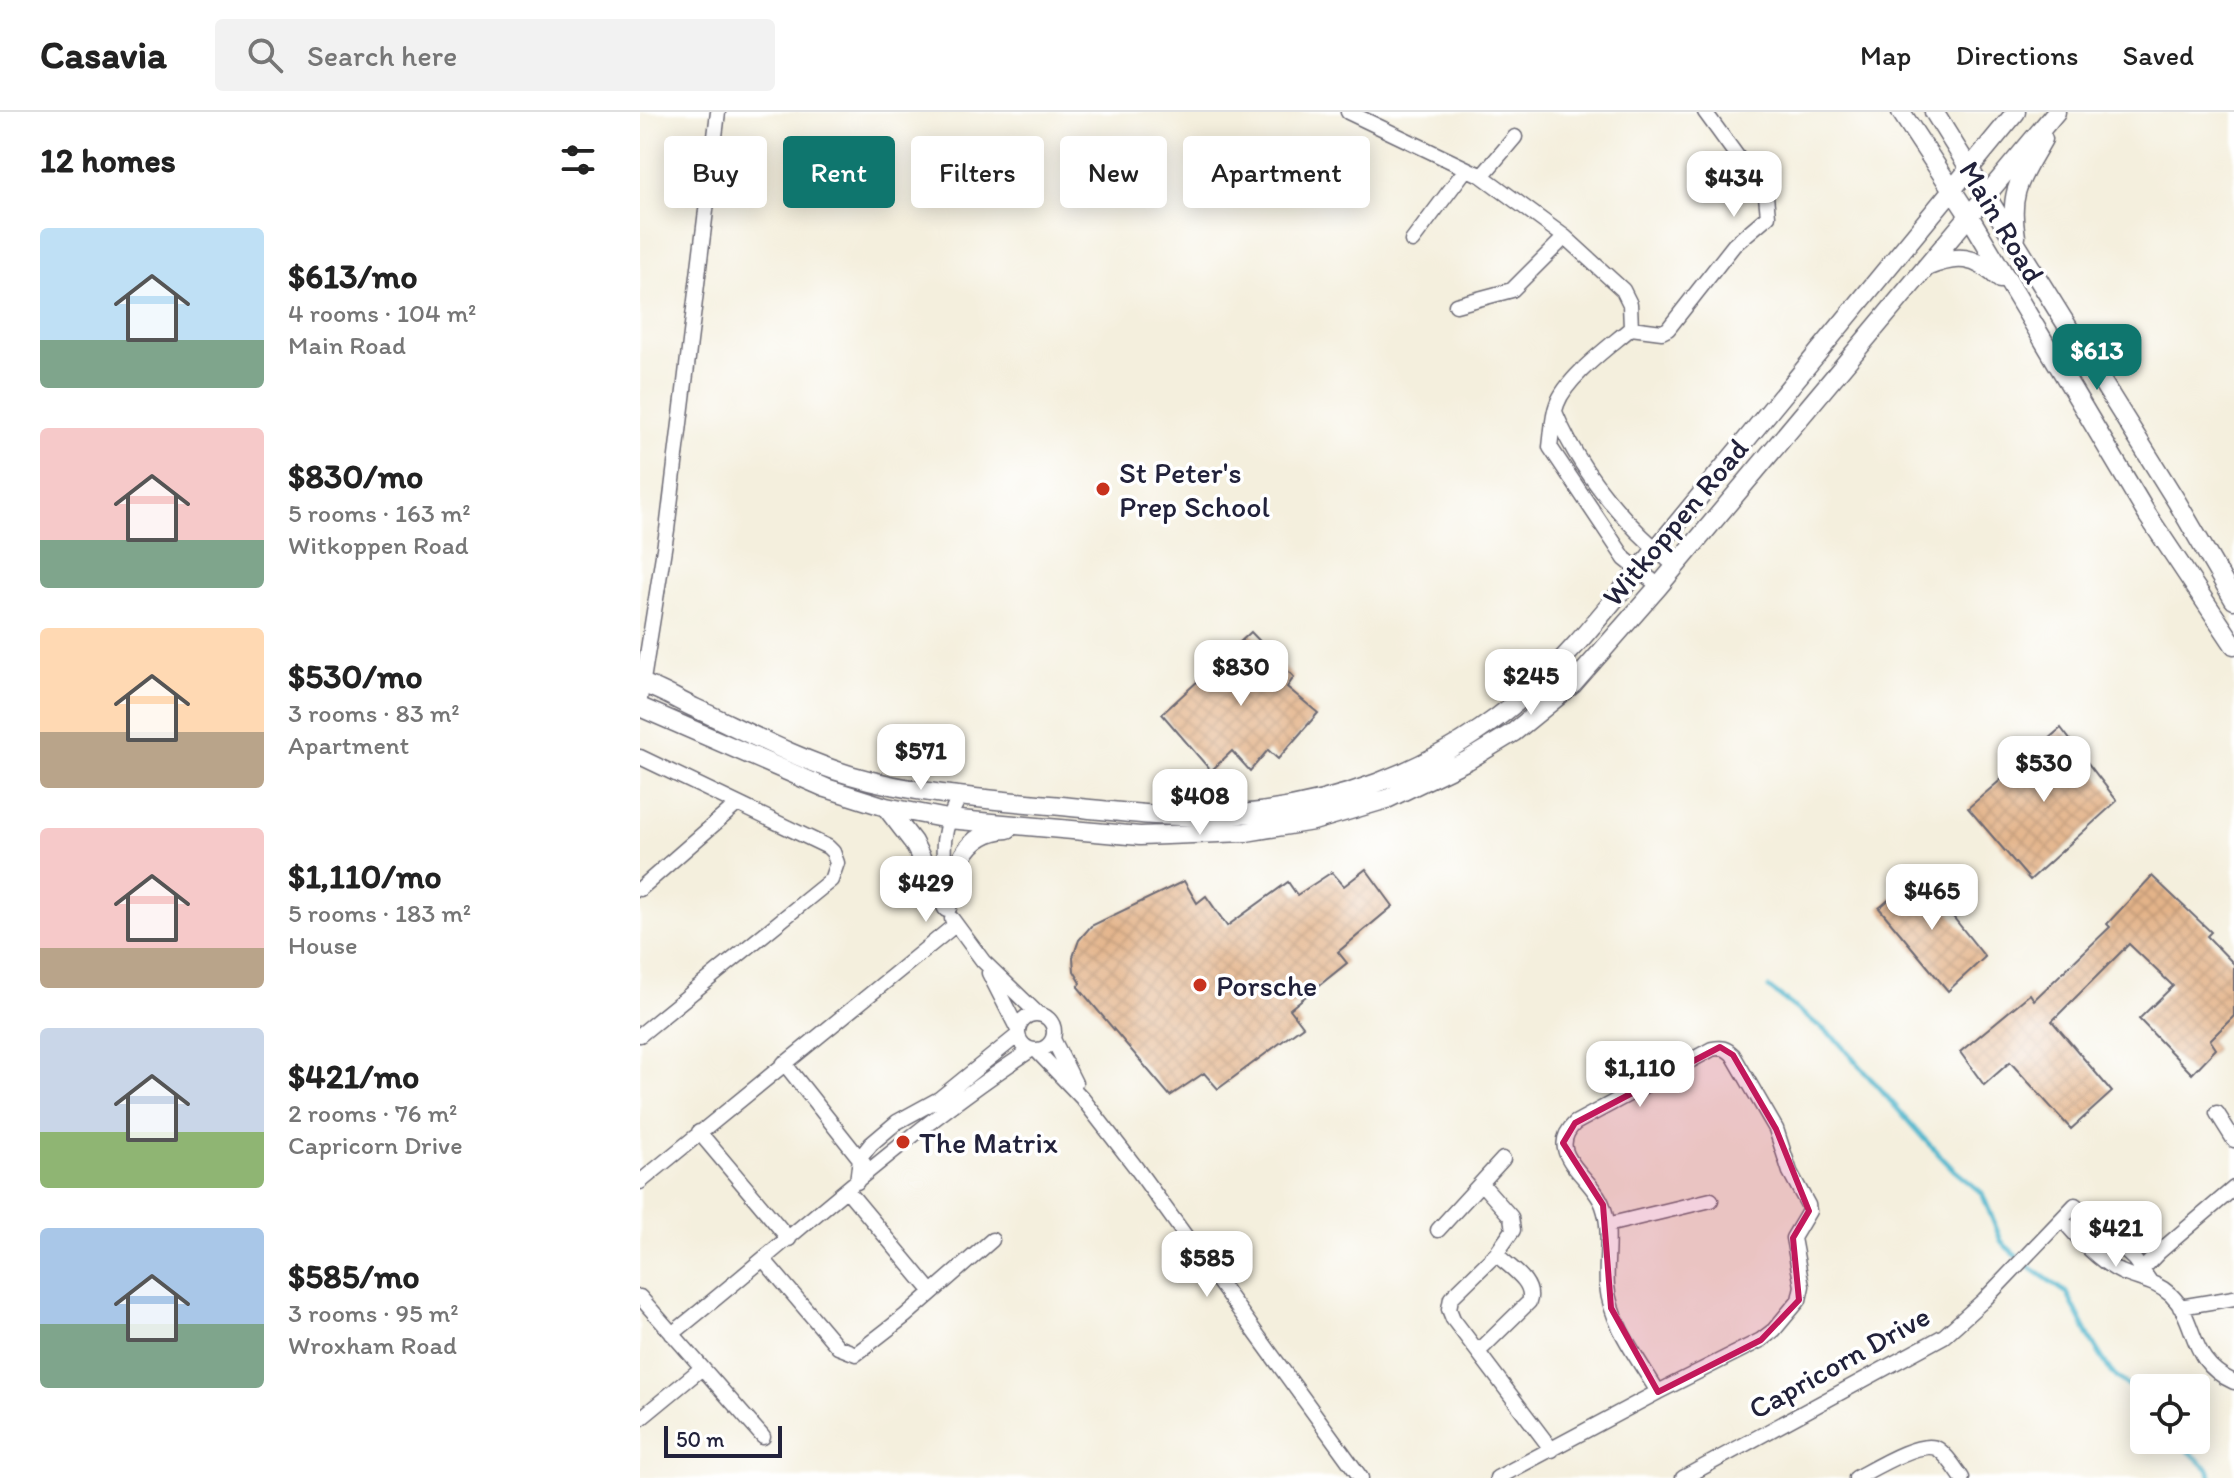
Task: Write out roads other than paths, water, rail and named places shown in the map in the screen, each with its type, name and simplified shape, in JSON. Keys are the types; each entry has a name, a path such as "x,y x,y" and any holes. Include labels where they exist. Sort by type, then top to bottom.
{"main road":[{"name":"Main Road","path":"1901,112 1968,214 2148,516 2234,645"},
{"name":"Main Road","path":"1934,112 2234,600"},
{"name":"Witkoppen Road","path":"641,689 851,775 960,796 1195,816 1244,815 1300,807 1356,792 1427,762 1464,742 1534,688 1585,635 2016,112"},
{"name":"Witkoppen Road","path":"640,707 826,788 886,807 948,819 1140,836 1246,832 1313,821 1387,799 1468,760 1514,732 1573,684 2057,112"},
{"path":"2017,243 2012,210 2014,193 2057,112"},
{"path":"1923,268 1951,258 1969,259 1989,268 2011,289"},
{"path":"886,807 913,842 951,917"},
{"path":"951,917 953,873 970,846 996,829 1038,827"}],"street":[{"path":"641,689 669,516 718,112"},
{"path":"1348,112 1482,176 1565,237 1623,290 1630,304 1631,328"},
{"path":"1659,586 1625,559 1550,447 1555,411 1563,393 1585,368 1631,328 1662,332 1668,329 1734,245 1768,216 1766,196 1705,112"},
{"path":"1482,176 1515,137"},
{"path":"1412,241 1466,169"},
{"path":"1456,305 1512,290 1565,237"},
{"path":"1555,411 1567,439 1616,511 1675,566"},
{"path":"1571,481 1589,471"},
{"path":"640,757 828,847 836,858 831,880 640,1035"},
{"path":"960,796 942,839 951,917 983,961 1022,1044 1034,1050 1082,1098 1361,1478"},
{"path":"640,889 736,805"},
{"path":"640,1182 784,1063 951,917"},
{"path":"983,961 1052,1024 1053,1039 1082,1098"},
{"path":"672,1334 852,1186 865,1164 871,1144 890,1127 939,1099 1018,1032 1025,1018 1038,1014"},
{"path":"865,1164 1034,1050 1047,1047 1053,1039"},
{"path":"1497,1478 1761,1340 1784,1320 1799,1300 1802,1286 1793,1238 1809,1211 1808,1205 1790,1172 1776,1129 1727,1049 1712,1049 1592,1113 1569,1129 1563,1143 1565,1153 1600,1198 1607,1225 1607,1284 1611,1308 1658,1392"},
{"path":"784,1063 865,1164"},
{"path":"2217,1113 2234,1140"},
{"path":"699,1132 789,1239"},
{"path":"1438,1230 1503,1159"},
{"path":"1481,1183 1513,1222 1512,1233 1449,1302 1453,1319 1552,1450"},
{"path":"852,1186 932,1292"},
{"path":"2142,1275 2234,1188"},
{"path":"1607,1225 1711,1200"},
{"name":"Capricorn Drive","path":"1683,1478 1944,1336 2004,1280 2075,1205 2142,1275"},
{"path":"2062,1219 2104,1261 2142,1275 2171,1295 2208,1363 2234,1382"},
{"path":"764,1260 838,1347 856,1354 992,1240"},
{"path":"1479,1351 1529,1302 1532,1294 1529,1285 1496,1254"},
{"path":"640,1297 763,1437"},
{"path":"2180,1307 2234,1298"},
{"path":"640,1419 702,1368"},
{"path":"1856,1478 1917,1448 1928,1446 1937,1449 1951,1461 1962,1478"}],"waterway":[{"path":"1769,988 1836,1039 1925,1140 1982,1193 2002,1243 2067,1293 2111,1372 2130,1388"},
{"path":"2192,1454 2208,1469 2211,1478"}],"place":[{"name":"St Peter's Prep School","path":"1103,489"},
{"name":"Porsche","path":"1200,985"},
{"name":"The Matrix","path":"903,1142"}]}
